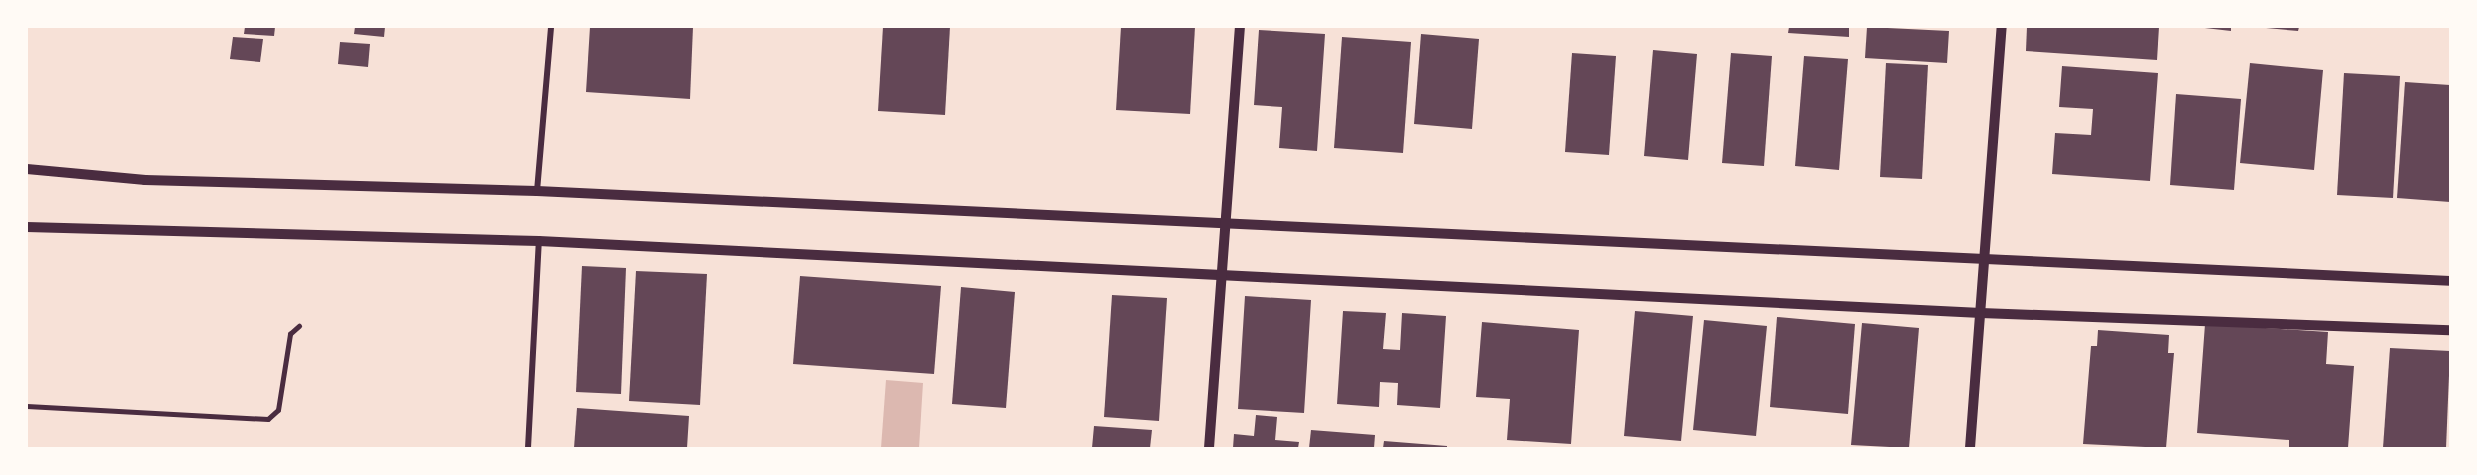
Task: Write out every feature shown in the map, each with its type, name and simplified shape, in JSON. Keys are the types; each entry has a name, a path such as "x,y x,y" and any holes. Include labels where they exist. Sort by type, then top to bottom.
{"street":[{"path":"537,191 551,27"},
{"path":"1209,448 1240,27"},
{"path":"1970,448 2002,27"},
{"path":"27,169 146,180 537,191 1224,227 2450,281"},
{"path":"27,227 539,241 1981,313 2450,330"},
{"path":"528,448 539,241"}],"lane":[{"path":"27,406 268,419 278,410 291,334 299,326"}],"shaded area":[{"path":"886,380 923,383 919,448 881,448"}],"building":[{"path":"245,27 275,27 274,36 244,34"},
{"path":"355,27 385,27 384,37 354,34"},
{"path":"590,27 693,27 690,99 586,92"},
{"path":"883,27 950,27 945,115 878,111"},
{"path":"1121,27 1195,27 1190,114 1116,110"},
{"path":"1789,27 1849,27 1849,37 1788,33"},
{"path":"1867,27 1949,31 1947,63 1865,58"},
{"path":"2027,27 2159,27 2157,60 2026,51"},
{"path":"2196,27 2231,27 2231,31"},
{"path":"2255,27 2299,27 2298,31"},
{"path":"1259,30 1325,34 1317,151 1279,148 1282,107 1254,105"},
{"path":"1421,34 1479,39 1472,129 1414,124"},
{"path":"233,37 263,39 260,62 230,59"},
{"path":"1342,37 1411,42 1403,153 1334,148"},
{"path":"340,42 370,44 368,67 338,64"},
{"path":"1653,50 1697,54 1688,160 1644,156"},
{"path":"1572,53 1616,56 1609,155 1565,152"},
{"path":"1731,53 1772,56 1764,166 1722,163"},
{"path":"1804,56 1848,59 1839,170 1795,166"},
{"path":"1886,63 1928,65 1922,179 1880,177"},
{"path":"2250,63 2323,70 2314,170 2240,163"},
{"path":"2062,66 2158,73 2150,181 2052,174 2055,133 2091,135 2093,109 2059,107"},
{"path":"2344,73 2400,76 2393,198 2337,195"},
{"path":"2405,82 2450,85 2450,202 2397,198"},
{"path":"2176,94 2241,99 2234,190 2170,185"},
{"path":"582,266 626,268 621,394 576,392"},
{"path":"636,271 707,274 700,405 629,401"},
{"path":"800,276 941,286 934,374 793,364"},
{"path":"961,287 1015,292 1006,408 952,404"},
{"path":"1112,295 1167,298 1159,421 1104,417"},
{"path":"1245,296 1311,300 1304,413 1238,409"},
{"path":"1343,311 1386,313 1383,349 1400,350 1402,313 1446,316 1440,408 1397,405 1398,383 1380,382 1379,407 1337,404"},
{"path":"1635,311 1693,316 1681,441 1624,436"},
{"path":"1777,317 1855,324 1848,414 1770,407"},
{"path":"1704,320 1767,326 1756,436 1693,430"},
{"path":"1482,322 1579,330 1571,444 1507,440 1510,399 1476,397"},
{"path":"1862,323 1919,328 1909,448 1851,445"},
{"path":"2205,324 2328,332 2326,364 2354,366 2348,448 2289,448 2289,440 2197,433"},
{"path":"2098,330 2169,335 2168,353 2174,353 2166,448 2083,444 2091,346 2097,346"},
{"path":"2390,348 2450,351 2446,448 2383,448"},
{"path":"577,408 689,416 687,448 574,448"},
{"path":"1256,415 1277,417 1275,440 1299,442 1298,448 1233,448 1234,434 1254,436"},
{"path":"1094,426 1152,430 1150,448 1092,448"},
{"path":"1311,430 1375,435 1374,448 1309,448"},
{"path":"1384,441 1447,446 1447,448 1383,448"}]}
